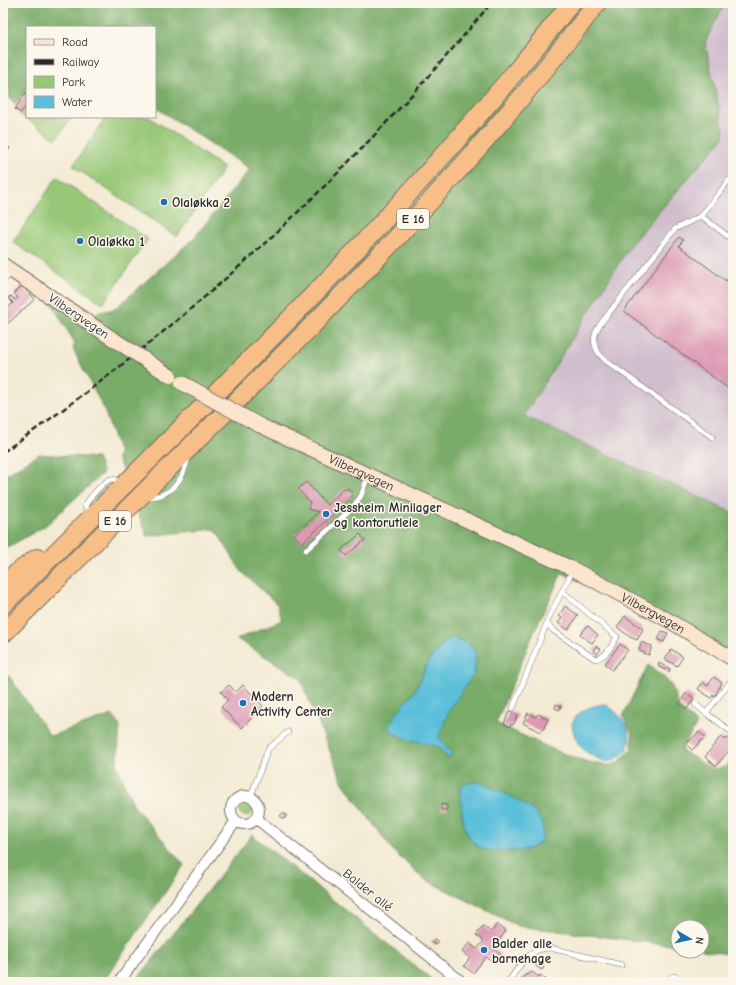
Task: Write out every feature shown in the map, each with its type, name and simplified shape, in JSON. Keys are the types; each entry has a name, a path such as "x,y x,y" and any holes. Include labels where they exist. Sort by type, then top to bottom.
{"highway":[{"name":"E 16","path":"3,605 297,311 414,187 519,68 571,3"},
{"name":"E 16","path":"3,634 341,294 439,191 525,92 597,3"},
{"name":"E 16","path":"3,583 44,552 78,521 91,517"},
{"name":"E 16","path":"3,644 10,636 17,620"}],"main road":[{"name":"Vilbergvegen","path":"6,272 176,379 259,425 573,569 668,620 733,659"}],"street":[{"path":"250,796 259,806 257,818 249,824 236,821 232,813 232,804 238,798 250,796"},
{"name":"Balder allé","path":"257,818 462,982"},
{"path":"118,982 236,821"}],"lane":[{"path":"712,437 606,361 596,352 594,334 675,229 702,216 730,180 733,179"},
{"path":"702,216 733,240"},
{"path":"306,550 354,506 361,496 368,475"},
{"path":"513,708 547,624 573,569"},
{"path":"547,624 554,631 595,659 601,658 606,654 617,637 592,618 563,592"},
{"path":"706,712 733,678"},
{"path":"695,704 733,733"},
{"path":"250,796 268,749 288,732"},
{"path":"508,982 531,952 540,948 550,948 622,965"},
{"path":"664,982 674,976 684,982"}],"shaded area":[{"path":"725,3 733,3 733,513 524,416 631,244 724,136 705,42"}],"green space":[{"path":"3,3 725,3 705,42 725,136 631,244 524,416 733,513 733,666 665,623 562,573 533,634 496,723 569,756 599,764 611,765 617,763 632,748 632,734 623,716 648,665 664,678 674,691 677,705 697,724 681,750 712,769 725,767 733,757 733,955 710,951 710,919 670,919 670,945 518,926 424,879 394,852 343,783 300,678 237,639 282,620 277,604 241,571 215,529 147,536 117,457 120,456 104,409 73,349 75,343 46,294 87,315 115,309 194,238 250,169 156,108 156,26 26,26 26,90 15,104 10,99 9,89 3,87"},
{"path":"26,101 26,118 71,118 56,139 18,113"},
{"name":"Olaløkka 2","path":"105,118 150,118 224,168 177,237 73,166"},
{"name":"Olaløkka 1","path":"57,177 148,239 103,304 13,242"},
{"path":"39,454 97,458 103,473 45,526 3,550 3,477"},
{"path":"110,482 109,485 88,505 91,499"},
{"path":"9,676 50,736 112,715 120,725 117,766 134,806 184,865 103,982 3,982 3,680"},
{"path":"243,802 249,802 253,806 253,812 249,816 243,816 239,812 239,806"},
{"path":"252,835 435,982 135,982"}],"water":[{"path":"450,638 464,641 471,646 476,654 474,674 449,710 440,734 440,739 453,755 447,758 439,747 404,738 394,733 390,728 397,713 416,689 429,660"},
{"path":"604,704 621,717 629,734 629,743 626,750 619,757 607,762 587,753 583,749 576,739 572,724 574,719 581,712 594,706"},
{"path":"476,781 509,796 533,811 543,825 541,842 529,849 520,851 506,851 487,850 478,846 472,841 464,824 460,786"}],"building":[{"path":"26,92 26,106 21,113 15,109"},
{"path":"3,143 10,148 7,152 3,149"},
{"path":"679,237 683,240 679,246 726,281 730,275 733,277 730,283 733,286 733,392 624,311"},
{"path":"22,286 35,299 7,324 3,319 3,312 13,303 8,298 11,296 15,300 18,298 14,293"},
{"name":"Jessheim Minilager og kontorutleie","path":"306,482 327,505 344,489 345,490 348,488 353,494 332,516 302,543 294,535 319,512 308,509 310,502 298,489"},
{"path":"360,534 365,540 346,556 341,550"},
{"path":"565,606 578,615 568,630 558,623 562,618 559,616"},
{"path":"625,616 643,629 637,640 630,637 617,627"},
{"path":"588,626 598,635 592,643 580,635"},
{"path":"662,631 668,633 664,642 658,640"},
{"path":"641,642 652,646 649,655 639,651"},
{"path":"620,644 628,650 612,670 605,664"},
{"path":"596,646 601,649 597,654 593,651"},
{"path":"671,649 683,657 677,666 665,659"},
{"path":"659,663 670,669 669,672 658,666"},
{"path":"714,677 722,683 714,697 713,695 711,698 698,689 703,682 707,686"},
{"name":"Modern Activity Center","path":"229,685 236,692 243,685 263,706 242,728 221,707 228,700 221,692"},
{"path":"686,693 694,698 687,709 679,704"},
{"path":"556,704 561,706 559,710 555,708"},
{"path":"509,711 518,715 513,725 511,724 510,727 504,724"},
{"path":"528,713 536,717 538,714 548,719 543,730 540,732 523,723"},
{"path":"699,732 705,737 692,750 686,744"},
{"path":"721,736 725,740 727,738 730,740 728,742 733,746 716,766 705,757"},
{"path":"441,804 447,805 447,810 441,810"},
{"path":"283,813 287,815 284,819 280,816"},
{"path":"497,924 506,931 493,948 501,955 494,963 486,957 473,973 464,966 470,958 462,952 469,943 477,949 484,941 476,935 483,926 491,932"},
{"path":"434,939 439,942 436,945 431,942"},
{"path":"537,961 544,967 542,970 534,964"},
{"path":"532,972 539,977 540,975 549,982 519,982 524,976"}],"railway":[{"path":"3,452 71,404 137,353 201,300 263,245 381,128 437,67 491,3"}],"place":[{"name":"Olaløkka 2","path":"164,202"},
{"name":"Olaløkka 1","path":"80,241"},
{"name":"Jessheim Minilager og kontorutleie","path":"326,514"},
{"name":"Modern Activity Center","path":"243,703"},
{"name":"Balder alle barnehage","path":"484,950"}]}
